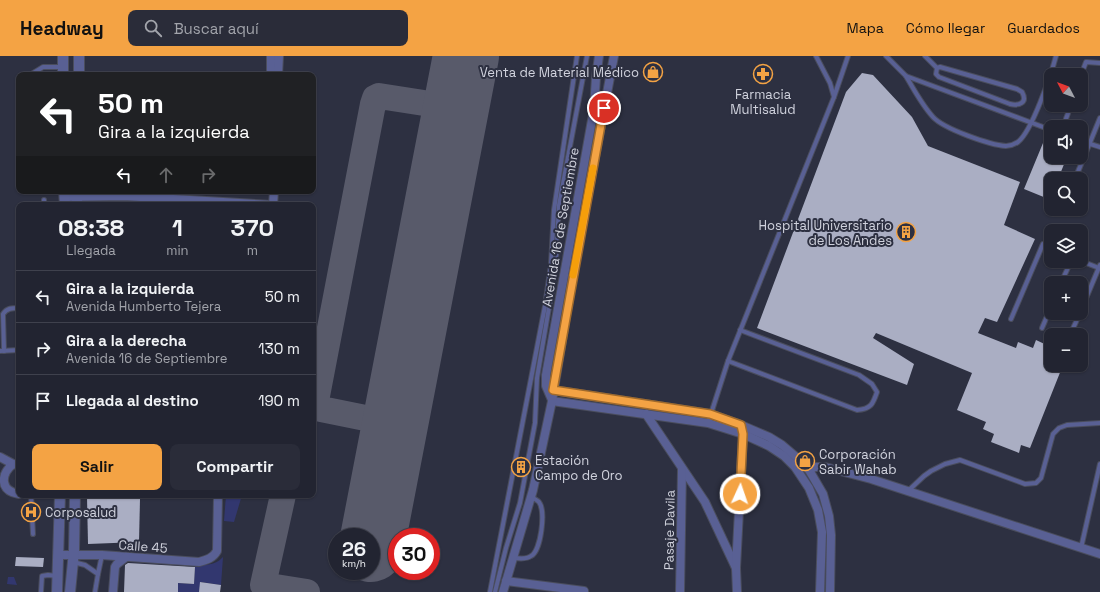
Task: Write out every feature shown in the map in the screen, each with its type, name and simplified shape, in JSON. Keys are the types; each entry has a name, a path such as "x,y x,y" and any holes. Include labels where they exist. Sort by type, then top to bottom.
{"street":[{"path":"63,56 63,71"},
{"path":"79,56 79,72"},
{"path":"271,56 271,72"},
{"path":"278,72 279,56"},
{"name":"Avenida 16 de Septiembre","path":"552,401 546,386 546,375 594,109 599,56"},
{"name":"Avenida 16 de Septiembre","path":"503,592 531,497 552,401 614,56"},
{"path":"65,198 124,194 150,194 236,202"},
{"path":"553,390 710,414 769,437 782,445 809,470 823,494 829,516 831,535 830,592"},
{"path":"552,401 708,423 743,434 769,446 784,456 795,467 809,488 818,510 822,532 820,592"},
{"path":"646,414 705,502 736,568"},
{"path":"737,592 736,568 743,434 741,425"},
{"path":"0,457 16,464"},
{"path":"16,464 6,469 4,474 6,487 11,492 16,493"},
{"path":"809,470 815,467 825,467 871,479 1100,554"},
{"name":"Pasaje Davila","path":"680,592 682,469"},
{"path":"57,592 60,498"},
{"path":"70,592 73,558 75,498"},
{"name":"Calle 45","path":"58,555 73,558 102,555 199,562 211,558 217,551 218,498"},
{"path":"113,592 115,567 126,557"},
{"path":"506,581 584,591"}],"lane":[{"path":"490,592 545,306 551,265 554,210 577,56"},
{"path":"495,592 506,548 520,503 535,423 537,378 553,284 559,206 587,56"},
{"path":"816,56 830,83 834,98"},
{"path":"708,423 728,361 834,98 848,56"},
{"path":"886,56 906,76 920,101 934,118 953,130 971,137 993,144 1008,146 1016,143 1022,138 1031,123 1052,74 1056,56"},
{"path":"925,56 937,68 940,67 1017,89 1022,92 1024,97 1022,102 1019,104 1010,104 939,77 936,74 937,68"},
{"path":"1084,68 1086,62 1100,63"},
{"path":"35,72 43,67 63,71"},
{"path":"906,76 1044,128"},
{"path":"1078,172 1100,118"},
{"path":"1089,144 1100,147"},
{"path":"1011,319 1044,244"},
{"path":"1088,262 1099,266 1088,293"},
{"path":"16,308 6,310 3,314 2,351 16,350"},
{"path":"1042,328 1045,320"},
{"path":"728,361 857,410 866,409 873,403 877,392 872,384 859,375 740,330"},
{"path":"908,492 931,471 945,464 960,460 1025,484 1036,483 1041,478 1053,434 1059,428 1067,425 1100,423"},
{"path":"1081,548 1100,464"},
{"path":"512,558 528,558 533,556 539,545 542,517 541,507 539,502 531,497"},
{"path":"31,498 33,534"},
{"path":"95,592 102,555"},
{"path":"73,558 98,574"},
{"path":"41,592 42,576 57,576"}],"shaded area":[{"path":"226,498 241,498 234,522 224,521"},
{"path":"223,557 221,585 201,582 199,592 178,592 178,583 194,584 195,564 207,565 217,562"},
{"path":"8,577 14,577 17,585 7,584"}],"building":[{"name":"Hospital Universitario de Los Andes","path":"862,73 873,75 912,117 928,146 1020,182 1004,225 1035,239 997,322 985,318 978,333 1016,348 1018,342 1033,348 1036,340 1044,344 1044,372 1060,372 1030,448 1021,445 1019,453 991,442 994,434 983,429 986,422 957,410 972,373 876,333 873,338 914,364 907,385 757,328 846,92"},
{"path":"1043,143 1044,164 1064,164 1061,172 1044,172 1044,197 1024,189"},
{"path":"87,498 140,499 139,542 88,544"},
{"path":"16,557 44,558 43,567 15,566"},
{"path":"128,563 195,567 194,584 178,583 178,592 124,592 125,565"},
{"path":"200,582 221,585 220,592 199,592"}],"taxiway":[{"path":"395,424 321,409 317,406 316,401 373,104 375,98 379,96 456,108"},
{"path":"282,498 263,585 307,592"}],"runway":[{"path":"375,528 466,56"}],"slow traffic":[{"path":"573,275 593,168"}],"place":[{"name":"Venta de Material Médico","path":"653,72"},
{"name":"Farmacia Multisalud","path":"763,74"},
{"name":"Hospital Universitario de Los Andes","path":"906,232"},
{"name":"Corporación Sabir Wahab","path":"805,461"},
{"name":"Estación Campo de Oro","path":"521,467"},
{"name":"Corposalud","path":"31,512"}],"route":[{"path":"604,108 553,390 710,414 741,425 743,434 740,494"}]}
